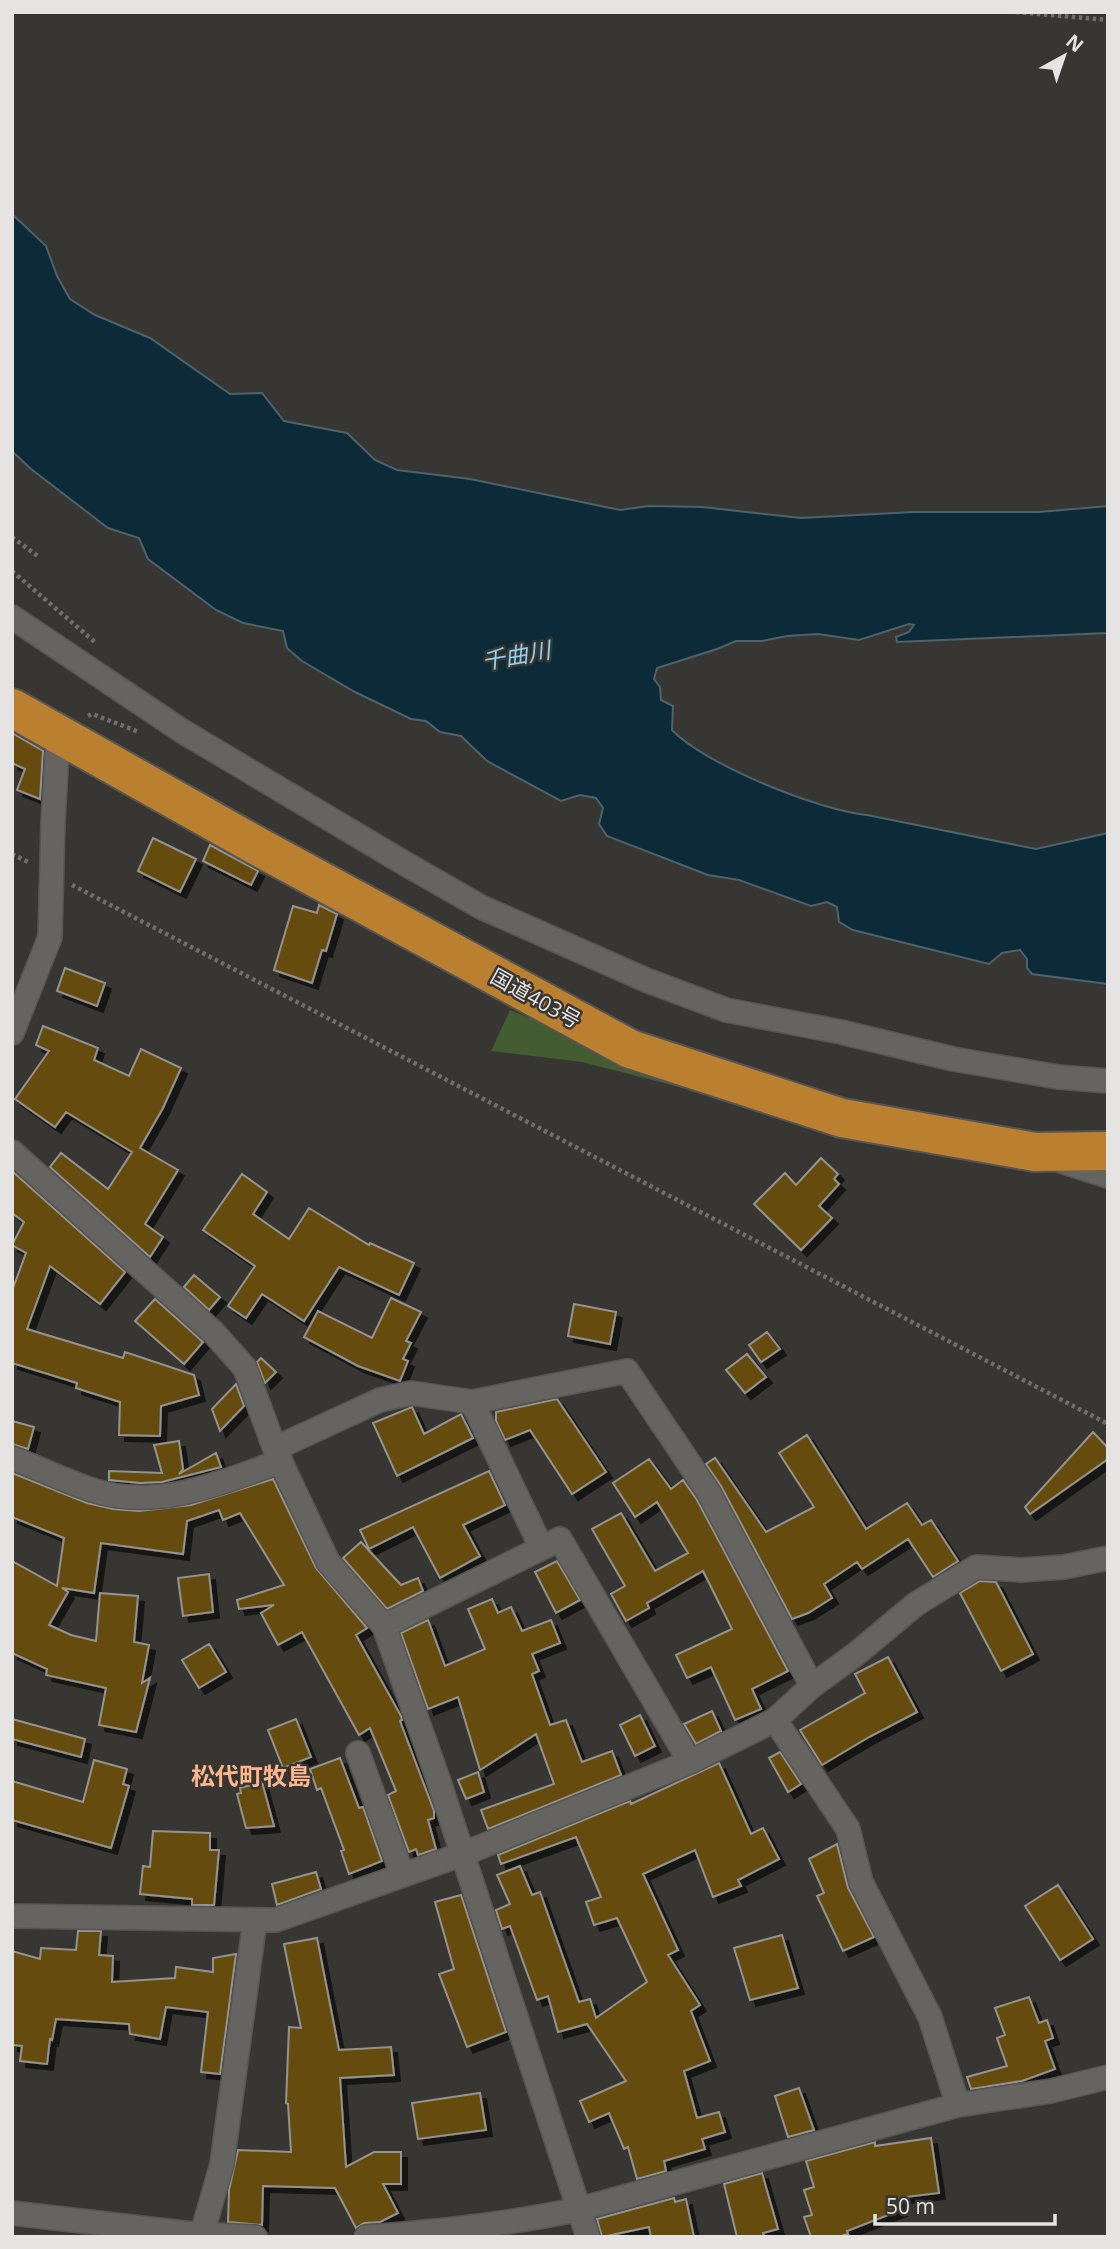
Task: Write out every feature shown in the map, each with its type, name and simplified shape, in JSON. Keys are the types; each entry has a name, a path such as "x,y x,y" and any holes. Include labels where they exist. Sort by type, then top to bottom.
{"highway":[{"name":"国道403号","path":"12,708 257,846 630,1049 842,1118 1035,1152 1108,1151"}],"street":[{"path":"12,617 182,731 404,863 481,907 646,980 726,1010 830,1030 953,1059 1058,1077 1108,1081"},
{"path":"12,1033 50,937 58,734"},
{"path":"12,1152 213,1332 245,1368 278,1455 328,1562 384,1626 463,1854 588,2237"},
{"path":"1035,1152 1108,1176"},
{"path":"12,1458 95,1491 148,1499 214,1486 380,1400 411,1393 472,1402 627,1371 709,1493 812,1686"},
{"path":"472,1402 541,1547"},
{"path":"384,1626 561,1539 690,1762"},
{"path":"12,1916 276,1920 463,1854 690,1762 775,1720 812,1686 856,1654 916,1604 976,1567 1021,1570 1064,1567 1108,1558"},
{"path":"775,1720 848,1829 860,1882 930,2017 958,2105"},
{"path":"358,1753 402,1874"},
{"path":"202,2234 222,2164 255,1920"},
{"path":"366,2237 428,2233 508,2223 580,2209 958,2105 1051,2091 1108,2077"},
{"path":"12,2213 202,2234 255,2237"}],"path":[{"path":"1016,12 1108,20"},
{"path":"12,537 39,557"},
{"path":"58,734 92,714 140,732"},
{"path":"12,854 1108,1424"}],"green space":[{"path":"510,1010 684,1081 683,1088 582,1062 491,1051"}],"water":[{"name":"千曲川","path":"12,214 46,246 57,276 70,299 95,315 150,338 230,394 262,393 284,421 347,433 375,460 397,470 470,479 620,510 649,506 702,507 801,518 914,512 1039,512 1108,506 1108,633 897,642 896,637 909,632 914,625 909,624 859,640 818,634 762,641 736,641 657,668 654,679 660,687 661,700 673,706 672,730 688,743 735,771 821,805 1036,849 1108,833 1108,984 1032,974 1027,968 1027,959 1020,950 1002,953 989,964 853,930 839,922 837,907 827,902 811,906 739,880 708,875 607,836 599,824 603,808 596,798 580,795 561,801 487,761 461,736 440,732 426,721 411,719 355,692 302,661 287,648 283,631 243,623 216,610 148,559 139,538 108,528 31,469 12,451"}],"building":[{"path":"12,733 43,751 40,799 17,790 25,769 12,763"},
{"path":"153,838 196,859 180,892 138,871"},
{"path":"210,845 258,871 251,885 203,861"},
{"path":"319,905 337,914 326,951 322,950 312,983 274,970 293,906 317,913"},
{"path":"65,968 105,983 97,1006 57,991"},
{"path":"43,1026 98,1048 94,1060 129,1076 141,1049 181,1068 163,1108 140,1148 178,1170 145,1224 163,1237 150,1257 50,1167 61,1153 108,1189 132,1152 66,1112 55,1127 15,1099 49,1051 36,1045"},
{"path":"821,1158 838,1174 834,1179 839,1184 819,1206 832,1218 801,1250 754,1204 785,1173 796,1185"},
{"path":"12,1171 125,1272 100,1304 50,1266 27,1329 123,1358 125,1352 194,1375 199,1395 161,1406 160,1436 119,1435 120,1402 76,1388 77,1383 12,1363 12,1291 26,1253 12,1245 24,1222 12,1213"},
{"path":"242,1174 267,1192 253,1214 289,1239 309,1208 369,1245 370,1243 414,1263 399,1295 339,1267 304,1321 262,1294 246,1318 228,1306 255,1266 203,1230"},
{"path":"194,1275 220,1297 209,1310 184,1287"},
{"path":"391,1298 421,1312 406,1341 411,1343 403,1359 408,1361 400,1381 358,1366 304,1337 318,1311 372,1338"},
{"path":"155,1299 203,1342 184,1364 135,1321"},
{"path":"574,1304 616,1312 610,1344 568,1336"},
{"path":"767,1332 780,1349 761,1362 749,1345"},
{"path":"747,1354 766,1377 745,1393 726,1370"},
{"path":"261,1358 276,1372 265,1383 257,1362"},
{"path":"236,1384 244,1406 220,1431 212,1409"},
{"path":"557,1399 606,1472 572,1494 530,1430 505,1440 496,1421 496,1412"},
{"path":"412,1407 424,1434 461,1414 473,1438 397,1476 373,1423"},
{"path":"12,1421 34,1427 28,1449 12,1444"},
{"path":"1093,1432 1108,1448 1108,1459 1030,1514 1025,1507"},
{"path":"807,1435 866,1529 907,1503 922,1525 931,1520 958,1561 933,1577 908,1539 862,1569 857,1562 824,1584 832,1598 808,1613 792,1619 721,1486 706,1464 715,1458 766,1532 814,1507 779,1453"},
{"path":"179,1441 183,1469 179,1474 216,1453 221,1467 162,1482 109,1480 109,1471 162,1473 154,1445"},
{"path":"649,1459 671,1489 683,1480 697,1500 788,1671 752,1689 761,1709 735,1720 711,1667 687,1678 676,1655 732,1629 703,1571 647,1603 649,1608 626,1621 611,1594 625,1586 592,1529 621,1513 655,1571 688,1553 657,1502 635,1517 613,1483"},
{"path":"489,1471 505,1505 463,1525 480,1556 440,1578 413,1527 369,1549 360,1530"},
{"path":"12,1473 87,1503 139,1511 191,1505 273,1479 316,1568 367,1628 356,1635 401,1716 400,1721 434,1811 434,1818 428,1820 436,1849 418,1855 416,1849 409,1852 388,1795 396,1791 370,1728 359,1735 302,1632 278,1645 261,1613 274,1605 239,1609 237,1600 284,1585 240,1513 223,1520 219,1510 187,1521 183,1554 101,1543 94,1593 62,1588 68,1592 49,1625 71,1635 96,1641 100,1593 138,1596 134,1642 149,1645 142,1683 150,1678 136,1732 99,1725 106,1688 46,1675 47,1669 12,1653 12,1561 57,1586 64,1538 12,1517"},
{"path":"361,1542 401,1585 418,1578 423,1591 387,1609 343,1558"},
{"path":"557,1561 580,1600 556,1613 535,1572"},
{"path":"209,1574 213,1612 183,1616 178,1578"},
{"path":"980,1581 996,1582 1033,1654 1001,1671 960,1593"},
{"path":"492,1599 498,1613 511,1607 522,1631 551,1620 560,1643 532,1654 539,1671 532,1674 550,1725 566,1720 582,1762 612,1751 621,1775 488,1829 481,1810 554,1784 536,1734 480,1770 458,1697 428,1709 401,1633 428,1620 445,1666 485,1649 468,1609"},
{"path":"209,1644 226,1672 199,1688 182,1660"},
{"path":"888,1657 917,1712 822,1765 800,1730 865,1693 855,1674"},
{"path":"712,1711 721,1731 696,1744 684,1724"},
{"path":"640,1715 655,1746 635,1756 620,1725"},
{"path":"12,1719 85,1739 81,1757 12,1739"},
{"path":"296,1719 311,1757 283,1768 268,1730"},
{"path":"780,1752 801,1784 788,1792 769,1758"},
{"path":"340,1758 359,1808 363,1807 382,1861 349,1874 341,1851 344,1850 321,1788 317,1790 310,1769"},
{"path":"94,1760 127,1769 123,1784 129,1786 111,1848 12,1820 12,1781 83,1802"},
{"path":"719,1763 751,1834 763,1828 779,1859 738,1880 741,1886 713,1897 695,1850 643,1874 678,1950 668,1955 700,2005 691,2011 710,2061 684,2071 697,2118 719,2112 725,2132 702,2139 705,2149 664,2161 666,2171 637,2179 628,2147 624,2149 609,2113 589,2122 580,2101 626,2081 587,2024 558,2032 548,1996 537,2000 510,1926 502,1929 496,1910 510,1904 497,1875 520,1866 532,1895 540,1892 579,2002 590,1999 596,2018 647,1982 617,1918 594,1925 586,1902 601,1897 576,1837 501,1864 498,1855 630,1801 631,1804"},
{"path":"478,1772 484,1792 466,1799 458,1780"},
{"path":"262,1782 274,1826 246,1828 237,1794 241,1793 240,1788"},
{"path":"153,1831 210,1833 210,1850 219,1850 214,1905 192,1905 192,1899 140,1894 143,1866 150,1867"},
{"path":"837,1844 848,1888 874,1937 843,1951 817,1896 824,1893 809,1859"},
{"path":"316,1872 321,1889 277,1905 272,1884"},
{"path":"1058,1885 1093,1939 1060,1960 1025,1906"},
{"path":"461,1895 506,2032 467,2047 439,1974 454,1969 435,1902"},
{"path":"78,1931 101,1931 99,1955 113,1956 112,1982 175,1978 176,1967 213,1972 213,1958 236,1954 220,2074 201,2072 208,2012 166,2007 160,2039 130,2034 129,2024 56,2019 47,2064 20,2061 22,2046 12,2045 12,1951 40,1959 41,1948 76,1950"},
{"path":"782,1935 798,1988 750,2000 734,1948"},
{"path":"317,1938 339,2050 391,2047 394,2075 340,2078 346,2167 374,2152 401,2152 401,2184 383,2184 398,2213 380,2222 364,2223 356,2228 335,2188 263,2186 262,2225 228,2222 229,2190 238,2150 291,2152 286,2103 289,2027 301,2028 284,1944"},
{"path":"1029,1997 1039,2023 1047,2020 1053,2038 1045,2041 1055,2069 1022,2081 971,2089 967,2077 1007,2066 997,2038 1005,2035 995,2008"},
{"path":"799,2088 814,2130 788,2137 775,2096"},
{"path":"480,2093 486,2130 418,2139 412,2103"},
{"path":"931,2138 939,2193 897,2198 901,2210 847,2231 848,2234 837,2237 811,2237 804,2217 812,2215 804,2190 814,2187 806,2161 875,2142 875,2146"},
{"path":"762,2173 778,2229 763,2233 764,2237 737,2237 724,2184"},
{"path":"674,2198 675,2202 686,2199 694,2237 651,2237 649,2227 602,2237 597,2219"}],"district":[{"name":"松代町牧島","path":"251,1775"}]}
